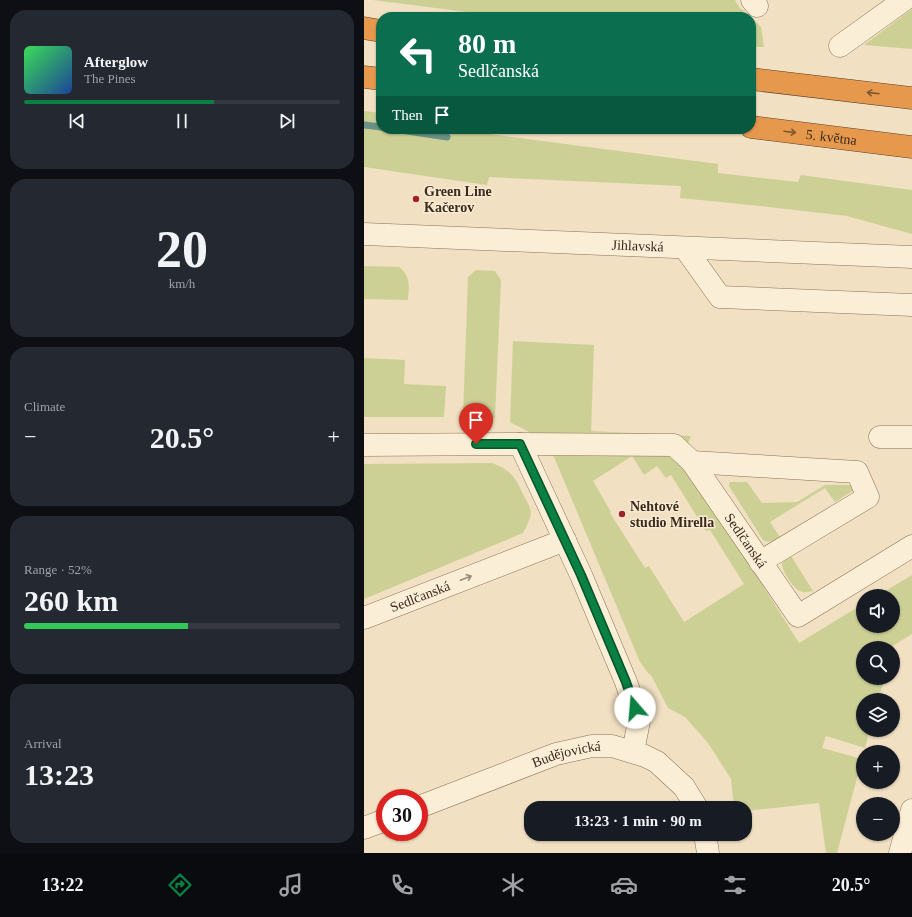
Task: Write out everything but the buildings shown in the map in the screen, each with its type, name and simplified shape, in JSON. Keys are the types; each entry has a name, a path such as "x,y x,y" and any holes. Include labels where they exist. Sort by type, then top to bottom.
{"highway":[{"path":"364,28 376,30"},
{"path":"364,77 376,79"},
{"path":"756,79 912,98"},
{"name":"5. května","path":"756,128 912,147"}],"street":[{"path":"840,46 904,0"},
{"name":"Jihlavská","path":"364,234 912,257"},
{"path":"685,248 720,297 912,305"},
{"path":"880,437 912,437"},
{"name":"Sedlčanská","path":"364,444 674,445 692,462 798,616 912,546"},
{"path":"520,444 581,575 626,682 639,721 633,752"},
{"path":"692,462 857,472 868,497 760,562"},
{"name":"Sedlčanská","path":"364,618 565,540"},
{"name":"Budějovická","path":"428,804 556,754 592,746 612,746 633,752 657,762 684,787 693,801"},
{"path":"900,853 912,810"},
{"path":"364,828 376,823"},
{"path":"706,841 708,853"}],"green space":[{"path":"373,0 735,0 739,7 745,12 467,12"},
{"path":"912,9 912,49 864,45"},
{"path":"756,22 761,27 764,47 756,47"},
{"path":"364,111 376,112 376,134 489,134 718,164 718,173 798,182 801,175 912,190 912,234 847,216 680,198 681,186 489,177 487,185 364,167"},
{"path":"364,266 399,267 403,270 406,274 409,286 408,300 364,299"},
{"path":"476,270 495,271 501,280 495,418 463,417 468,277"},
{"path":"513,341 594,345 591,431 691,436 682,457 799,643 856,608 856,633 900,633 900,589 889,589 912,575 912,634 900,641 856,641 856,685 883,685 880,693 856,693 856,737 868,737 866,745 856,745 826,736 822,748 856,757 856,782 837,853 826,853 819,803 752,810 752,801 733,801 731,779 708,743 685,717 668,708 651,675 640,662 554,457 533,434 510,422","holes":["632,456 644,475 657,466 666,478 671,475 706,531 710,530 744,584 684,622 649,566 645,568 610,513 611,512 593,481"]},
{"path":"364,358 405,360 404,384 446,386 444,417 364,417"},
{"path":"492,463 505,469 513,476 529,505 531,513 523,533 364,599 364,464"},
{"path":"747,482 762,503 797,502 825,485 853,485 854,490 835,502 825,488 770,522 780,537 768,542 763,540 729,486 729,483"},
{"path":"791,556 813,591 800,591 789,580 782,563"}],"waterway":[{"path":"364,125 376,126"},
{"path":"427,134 447,137"}],"place":[{"name":"Green Line Kačerov","path":"416,199"},
{"name":"Nehtové studio Mirella","path":"622,514"}],"route":[{"path":"476,444 520,444 581,575 626,682 635,708"}]}
